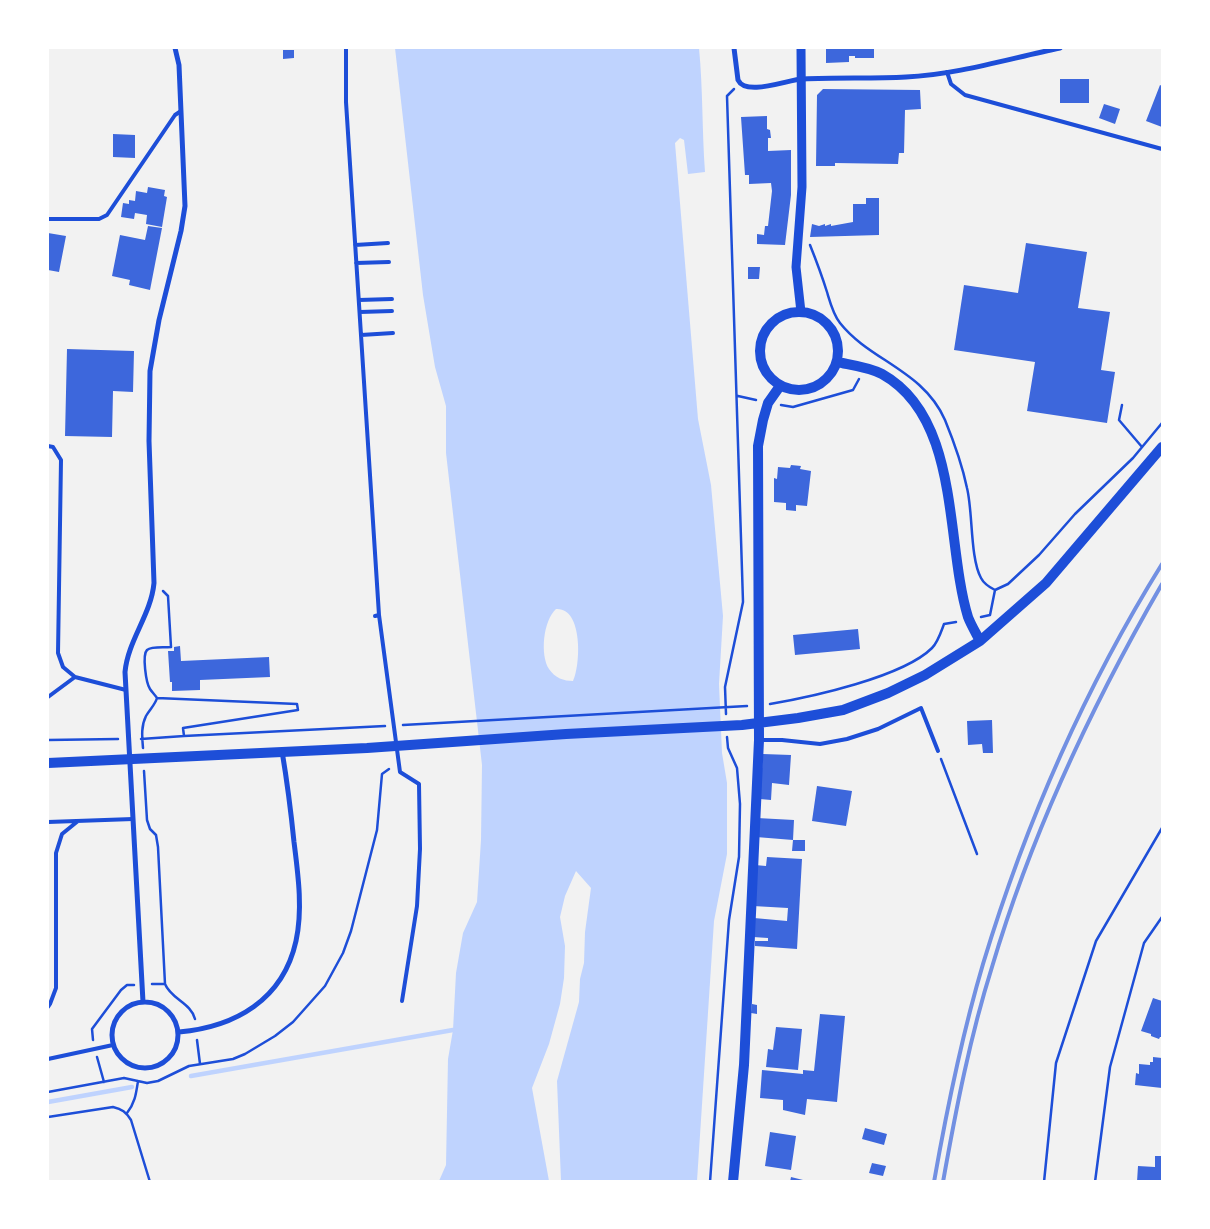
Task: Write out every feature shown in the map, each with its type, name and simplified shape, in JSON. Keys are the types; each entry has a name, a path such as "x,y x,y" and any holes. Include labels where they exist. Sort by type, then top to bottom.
{"main road":[{"path":"793,312 816,316 831,328 838,345 838,362 829,377 816,387 799,391 789,390 772,380 762,364 760,356 762,338 766,330 779,318 793,312"},
{"path":"838,362 880,373 896,384 908,395 930,426 946,484 959,571 969,620 980,641"},
{"path":"733,1182 744,1065 759,740 758,446 768,403 780,386"},
{"path":"48,763 108,761 148,763 282,751 367,748 566,734 735,726 843,710 888,693 925,675 980,641 1046,583 1162,447"}],"street":[{"path":"143,1002 126,690 126,659 150,606 154,583 149,441 150,371 159,320 182,231 185,206 179,65 175,48"},
{"path":"734,48 740,84 747,87 770,86 800,79 907,77 947,72 1060,48"},
{"path":"801,48 802,187 796,267 801,312"},
{"path":"179,1032 212,1027 229,1022 250,1010 269,994 292,957 299,917 298,879 288,784 282,751"},
{"path":"143,1002 162,1006 170,1012 179,1032 173,1055 161,1064 146,1069 127,1064 118,1055 113,1044 112,1027 116,1018 123,1010 131,1005 143,1002"}],"lane":[{"path":"346,48 346,102 377,615 400,772 420,784 420,849 417,906 402,1001"},
{"path":"947,72 952,84 965,95 1162,149"},
{"path":"48,219 100,219 107,215 175,115 181,111"},
{"path":"355,245 388,243"},
{"path":"356,263 389,262"},
{"path":"359,300 392,299"},
{"path":"360,312 392,311"},
{"path":"361,335 393,333"},
{"path":"48,446 53,447 61,460 58,653 63,667 75,677 126,690"},
{"path":"48,696 75,677"},
{"path":"759,740 782,740 820,744 847,739 878,730 921,708 938,751"},
{"path":"48,822 133,819"},
{"path":"48,1007 56,988 56,852 62,834 78,821"},
{"path":"48,1059 113,1044"}],"path":[{"path":"734,287 727,96 740,84"},
{"path":"809,244 838,321 867,348 911,377 935,403 944,418 962,465 968,491 976,564 981,577 994,590"},
{"path":"738,396 793,407 853,390 862,374 867,348"},
{"path":"1122,404 1119,420 1152,459"},
{"path":"994,590 1008,584 1039,555 1076,514 1132,458 1162,422"},
{"path":"154,583 168,596 171,648 151,648 144,655 147,680 157,698"},
{"path":"764,705 796,700 834,690 882,675 915,660 932,648 940,636 944,624 990,615 994,590"},
{"path":"157,698 297,704 298,710 183,728 184,736"},
{"path":"143,748 142,730 144,721 155,705 157,698"},
{"path":"395,726 748,706"},
{"path":"152,738 366,728 386,725 388,732"},
{"path":"48,740 107,740"},
{"path":"938,751 977,854"},
{"path":"148,763 147,820 150,829 156,835 158,847 165,984"},
{"path":"48,1092 124,1078 147,1083 158,1081 189,1066 233,1059 245,1054 275,1036 293,1022 325,986 339,961 351,930 377,830 382,774 391,768"},
{"path":"1044,1182 1056,1063 1096,941 1162,828"},
{"path":"1095,1182 1110,1066 1144,943 1162,918"},
{"path":"104,1082 91,1035 92,1029 123,987 142,984"},
{"path":"127,1113 132,1107 136,1096 138,1082"},
{"path":"48,1118 112,1107 121,1109 127,1113 131,1120 150,1182"}],"water":[{"path":"395,48 699,48 705,172 688,174 684,140 680,138 675,143 698,419 711,485 723,616 719,684 722,753 727,783 727,854 714,921 697,1181 561,1181 557,1081 579,1002 591,888 576,871 565,896 560,917 565,946 564,978 560,1004 549,1044 532,1088 549,1181 439,1181 446,1165 448,1059 453,1030 456,973 463,933 477,902 481,840 482,765 446,453 446,406 435,367 423,295","holes":["556,609 565,611 571,617 578,638 578,663 573,681 563,680 554,675 549,669 544,655 544,638 548,621"]}],"building":[{"path":"826,48 874,48 874,58 855,58 855,56 849,56 849,62 826,63"},
{"path":"283,50 294,50 294,58 283,59"},
{"path":"1060,79 1089,79 1089,103 1060,103"},
{"path":"1160,85 1162,86 1162,127 1146,121"},
{"path":"823,89 920,90 921,109 905,110 904,153 899,153 898,164 835,163 835,166 816,166 817,95"},
{"path":"1104,104 1120,109 1115,124 1099,118"},
{"path":"767,116 767,129 770,130 771,138 768,138 768,151 791,150 791,195 785,245 757,244 757,234 764,235 765,226 768,226 772,191 771,183 749,184 749,175 745,175 741,117"},
{"path":"113,134 135,135 135,158 113,157"},
{"path":"148,187 165,190 164,196 167,197 162,227 146,224 147,215 135,213 134,219 121,217 123,203 129,204 129,200 135,201 136,191 147,193"},
{"path":"866,198 879,198 879,235 810,237 812,224 819,226 825,224 825,226 831,224 831,226 853,222 853,204 866,204"},
{"path":"148,226 162,228 150,290 129,285 130,280 112,276 120,235 145,240"},
{"path":"48,233 66,236 59,272 48,270"},
{"path":"1026,243 1087,252 1078,308 1110,312 1101,370 1115,372 1107,423 1027,411 1035,362 954,350 964,285 1018,293"},
{"path":"748,267 760,267 759,279 748,279"},
{"path":"67,349 134,351 133,392 113,391 112,437 65,436"},
{"path":"791,465 801,466 800,469 811,471 807,506 796,505 796,511 786,510 786,503 774,502 774,478 777,479 778,467 790,468"},
{"path":"858,629 860,649 795,655 793,635"},
{"path":"180,646 181,661 269,657 270,677 200,680 200,690 172,691 168,651 174,651 174,647"},
{"path":"992,720 993,753 983,753 982,744 968,745 967,721"},
{"path":"763,754 791,755 789,785 772,783 771,800 760,799"},
{"path":"817,786 852,791 846,826 812,821"},
{"path":"757,818 794,820 793,840 756,837"},
{"path":"793,840 805,840 805,851 792,851"},
{"path":"767,857 802,859 797,949 755,946 755,941 768,941 768,938 753,937 754,918 787,921 788,908 753,906 755,865 766,866"},
{"path":"1153,998 1162,1001 1162,1037 1159,1039 1141,1031"},
{"path":"752,1004 757,1005 757,1014 751,1013"},
{"path":"820,1014 845,1016 837,1102 807,1099 805,1115 783,1110 783,1100 760,1098 762,1070 803,1074 803,1070 814,1071"},
{"path":"776,1027 802,1029 798,1070 766,1067 768,1049 773,1050"},
{"path":"1153,1057 1162,1058 1162,1088 1135,1085 1136,1073 1139,1074 1139,1064 1150,1065 1150,1062 1153,1062"},
{"path":"865,1128 887,1134 884,1145 862,1139"},
{"path":"770,1132 796,1136 791,1170 765,1166"},
{"path":"1155,1156 1162,1156 1162,1182 1137,1182 1138,1166 1155,1167"},
{"path":"872,1163 886,1166 883,1176 869,1173"},
{"path":"791,1177 807,1181 807,1182 790,1182"}],"waterway":[{"path":"191,1076 453,1030"},
{"path":"48,1102 132,1087"}],"railway":[{"path":"934,1182 968,1018 983,964 1018,860 1059,758 1083,708 1107,659 1162,564"},
{"path":"943,1182 958,1100 977,1020 1008,917 1026,867 1045,818 1088,723 1162,584"}]}
